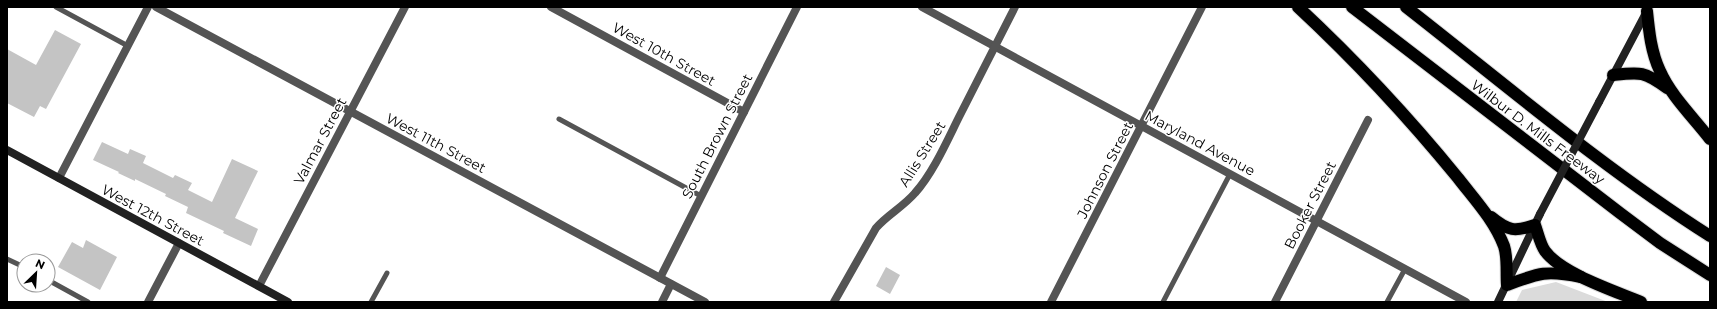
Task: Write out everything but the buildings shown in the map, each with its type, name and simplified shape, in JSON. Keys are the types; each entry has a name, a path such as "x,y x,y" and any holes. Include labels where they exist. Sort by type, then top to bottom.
{"highway":[{"path":"1298,7 1326,33 1382,91 1436,150 1486,213 1504,247 1506,255 1507,285 1542,273 1581,277"},
{"name":"Wilbur D. Mills Freeway","path":"1352,7 1614,209 1660,243 1710,275"},
{"name":"Wilbur D. Mills Freeway","path":"1406,7 1581,144 1659,202 1710,236"},
{"path":"1648,9 1650,40 1659,71 1672,92 1710,139"},
{"path":"1614,75 1637,72 1656,80 1672,92"},
{"path":"1486,213 1501,225 1511,230 1522,230 1538,220 1547,253 1561,265 1581,277 1641,302"}],"main road":[{"path":"1498,302 1598,102 1614,75 1648,9"},
{"name":"West 12th Street","path":"7,150 288,302"}],"street":[{"path":"59,178 148,7"},
{"name":"West 11th Street","path":"156,7 705,302"},
{"name":"Valmar Street","path":"259,286 405,7"},
{"name":"West 10th Street","path":"551,7 744,112"},
{"name":"South Brown Street","path":"660,278 797,7"},
{"name":"Maryland Avenue","path":"922,7 1466,302"},
{"name":"Allis Street","path":"834,302 876,228 885,218 914,194 924,181 950,136 1014,7"},
{"name":"Johnson Street","path":"1051,302 1202,7"},
{"name":"Booker Street","path":"1275,302 1368,120"},
{"path":"148,302 178,243"},
{"path":"662,302 671,284"}],"lane":[{"path":"56,7 128,46"},
{"path":"559,119 701,196"},
{"path":"1163,302 1230,174"},
{"path":"1387,302 1406,269"},
{"path":"371,302 387,273"},
{"path":"56,284 88,302"}],"shaded area":[{"path":"1556,282 1608,302 1516,302 1522,290"}]}
